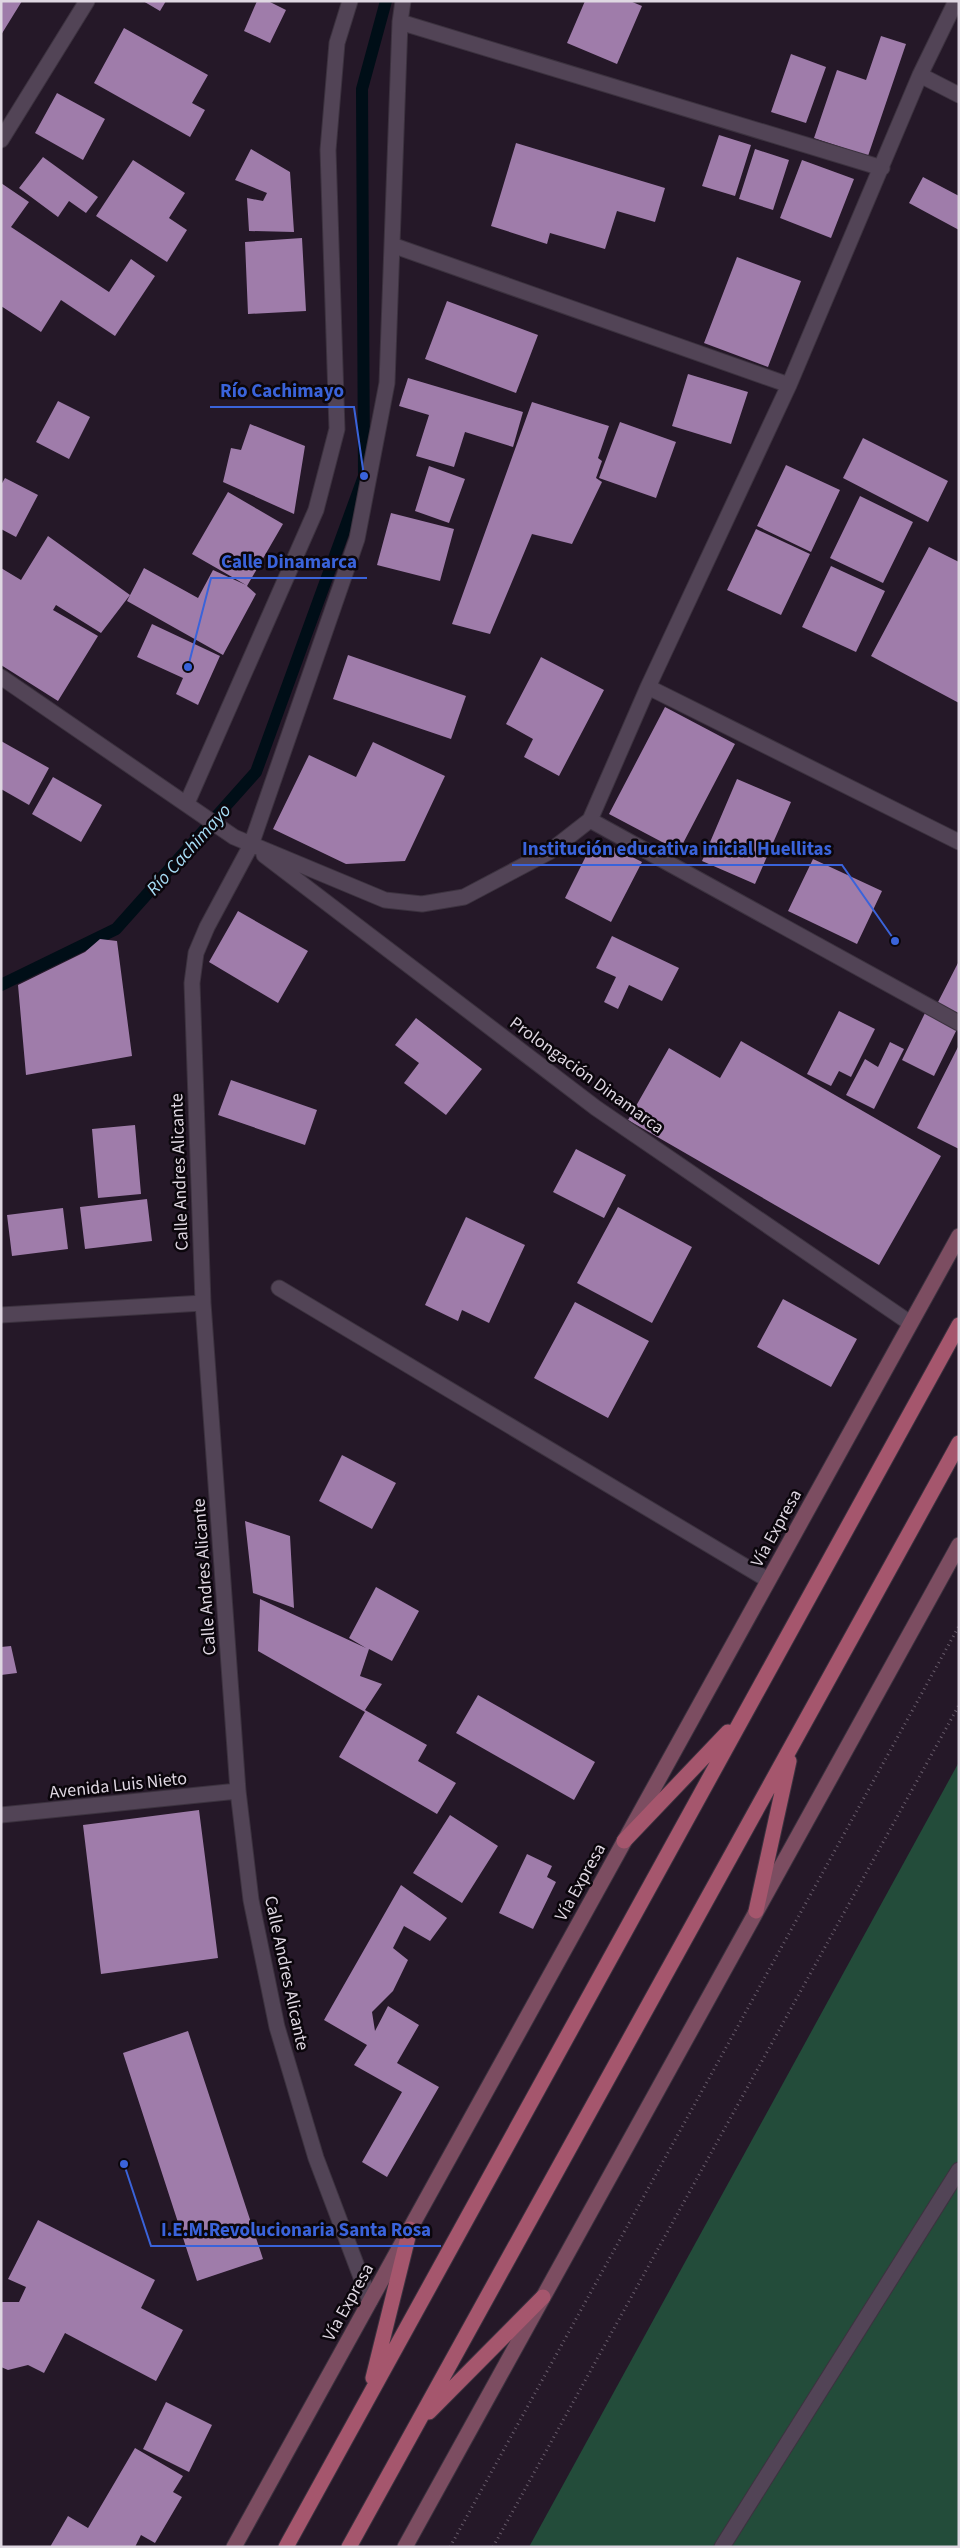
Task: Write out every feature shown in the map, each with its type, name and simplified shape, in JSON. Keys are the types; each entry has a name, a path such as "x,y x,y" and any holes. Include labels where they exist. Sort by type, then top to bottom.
{"main road":[{"name":"Vía Expresa","path":"234,2547 959,1236"},
{"path":"286,2547 959,1326"},
{"path":"349,2547 959,1443"},
{"path":"405,2547 959,1545"},
{"path":"624,1841 743,1717"},
{"path":"756,1912 792,1745"},
{"path":"367,2399 410,2229"},
{"path":"416,2426 543,2297"}],"street":[{"path":"1,140 88,1"},
{"path":"192,808 316,510 337,429 328,150 337,44 350,1"},
{"name":"Calle Andres Alicante","path":"370,2301 316,2158 277,2027 251,1900 238,1791 203,1303 192,983 196,953 207,928 251,845 357,539 387,383 400,22 403,1"},
{"path":"4,684 234,837 385,900 422,904 464,897 549,852 590,820 648,687 789,385 920,75 956,1"},
{"path":"400,22 882,168"},
{"path":"920,75 959,95"},
{"path":"392,245 789,385"},
{"path":"648,687 959,842"},
{"path":"590,820 959,1023"},
{"name":"Prolongación Dinamarca","path":"251,845 596,1108 910,1323"},
{"path":"279,1288 768,1580"},
{"path":"1,1315 203,1303"},
{"name":"Avenida Luis Nieto","path":"1,1815 238,1791"},
{"path":"722,2547 959,2170"}],"path":[{"path":"450,2547 959,1626"},
{"path":"493,2547 959,1705"}],"green space":[{"path":"959,1762 959,2547 529,2547"}],"building":[{"path":"1,1 22,1 1,35"},
{"path":"143,1 166,1 160,11"},
{"path":"257,1 268,1 286,10 270,43 244,31"},
{"path":"585,1 630,1 642,6 617,64 567,43"},
{"path":"124,28 208,75 192,103 205,110 190,137 94,83"},
{"path":"881,36 906,44 868,156 814,138 837,70 866,80"},
{"path":"791,54 826,67 806,123 771,112"},
{"path":"57,93 105,119 83,160 35,133"},
{"path":"719,135 751,145 735,196 702,186"},
{"path":"516,143 665,188 655,222 617,211 605,249 550,233 547,244 491,226"},
{"path":"251,149 290,172 294,232 249,231 247,198 263,201 267,193 235,180"},
{"path":"755,149 789,160 773,210 739,199"},
{"path":"43,157 98,197 86,213 69,201 58,217 19,188"},
{"path":"133,160 185,193 169,218 187,230 167,262 96,216"},
{"path":"802,160 854,179 831,238 780,218"},
{"path":"923,177 959,196 959,230 909,203"},
{"path":"1,183 29,202 11,227 109,292 131,259 155,276 115,336 61,300 41,332 1,306"},
{"path":"302,238 306,311 248,314 245,242"},
{"path":"737,257 801,281 768,367 704,343"},
{"path":"447,301 538,335 516,393 425,359"},
{"path":"688,374 748,392 731,444 672,426"},
{"path":"408,378 523,412 513,447 465,432 454,467 416,456 429,415 399,406"},
{"path":"58,401 90,417 69,459 36,442"},
{"path":"532,402 609,426 598,458 602,461 596,478 602,482 572,544 532,534 490,634 452,624"},
{"path":"620,422 676,442 656,498 599,478"},
{"path":"250,424 305,446 294,514 223,482 231,448 241,450"},
{"path":"863,438 948,481 928,522 843,478"},
{"path":"786,465 840,490 811,552 757,526"},
{"path":"429,466 465,479 449,523 415,511"},
{"path":"5,478 38,495 16,537 1,529 1,485"},
{"path":"228,492 283,524 247,586 256,594 223,655 127,601 144,568 198,598 213,570 246,585 192,554"},
{"path":"860,496 913,522 883,583 830,558"},
{"path":"391,513 454,529 440,581 377,565"},
{"path":"756,529 810,554 781,615 727,590"},
{"path":"48,536 130,595 101,633 56,605 53,610 98,636 58,701 1,665 1,568 21,580"},
{"path":"929,547 959,562 959,703 871,656"},
{"path":"831,566 885,591 856,652 802,627"},
{"path":"152,624 220,656 198,705 176,694 183,678 137,657"},
{"path":"348,655 466,696 451,739 333,699"},
{"path":"541,657 604,690 559,776 524,757 533,739 506,724"},
{"path":"665,707 735,744 679,851 609,814"},
{"path":"1,741 49,768 29,805 1,789"},
{"path":"373,742 445,776 405,861 346,864 273,829 309,755 356,777"},
{"path":"53,777 102,805 81,842 32,814"},
{"path":"737,779 791,802 755,884 702,861"},
{"path":"609,845 642,862 611,922 565,898 590,848"},
{"path":"813,859 882,891 857,944 788,911"},
{"path":"238,911 308,951 278,1003 209,962"},
{"path":"612,936 679,968 662,1001 629,985 618,1009 604,1002 616,977 596,968"},
{"path":"100,939 117,941 132,1056 26,1075 18,985 85,952"},
{"path":"959,961 959,1015 937,1004"},
{"path":"839,1011 875,1029 851,1077 839,1071 831,1086 807,1074"},
{"path":"925,1013 957,1029 934,1076 902,1060"},
{"path":"416,1018 482,1069 446,1115 404,1083 419,1063 395,1045"},
{"path":"741,1041 941,1156 879,1265 628,1120 669,1048 720,1078"},
{"path":"890,1042 904,1049 874,1109 846,1095 865,1059 878,1067"},
{"path":"959,1045 959,1149 917,1128"},
{"path":"231,1080 317,1110 305,1145 218,1115"},
{"path":"135,1125 141,1194 98,1198 92,1129"},
{"path":"576,1149 626,1175 604,1218 553,1192"},
{"path":"147,1199 152,1241 85,1249 80,1207"},
{"path":"618,1207 692,1247 652,1323 577,1283"},
{"path":"63,1208 68,1249 12,1256 7,1215"},
{"path":"466,1217 525,1245 489,1323 462,1310 458,1321 425,1305"},
{"path":"783,1299 857,1339 831,1387 757,1347"},
{"path":"575,1302 649,1341 608,1418 534,1378"},
{"path":"342,1455 396,1483 372,1529 319,1501"},
{"path":"245,1521 290,1536 294,1608 253,1593"},
{"path":"376,1587 419,1611 392,1661 369,1649 360,1676 382,1684 365,1710 427,1745 418,1761 456,1783 437,1814 339,1757 365,1712 258,1651 260,1599 366,1648 349,1638"},
{"path":"11,1646 17,1673 1,1675 1,1647"},
{"path":"478,1695 595,1762 574,1800 456,1733"},
{"path":"199,1810 218,1958 101,1974 83,1825"},
{"path":"450,1815 498,1846 462,1903 413,1873"},
{"path":"527,1854 552,1866 547,1877 556,1882 533,1929 499,1913"},
{"path":"401,1885 447,1918 430,1941 404,1926 393,1948 408,1960 393,1991 372,2012 375,2031 388,2006 419,2025 397,2063 439,2087 387,2177 362,2162 402,2092 354,2065 367,2045 324,2020"},
{"path":"188,2031 263,2259 197,2281 123,2053"},
{"path":"38,2220 155,2280 141,2308 183,2330 156,2381 65,2333 44,2373 28,2365 8,2370 1,2367 1,2302 19,2302 26,2287 8,2279"},
{"path":"166,2402 212,2425 189,2472 143,2449"},
{"path":"135,2448 183,2476 173,2492 182,2497 155,2543 141,2535 135,2547 50,2547 68,2516 88,2528"}],"waterway":[{"name":"Río Cachimayo","path":"1,985 116,929 256,772 364,476 362,89 386,1"}],"place":[{"name":"Río Cachimayo","path":"364,476"},
{"name":"Calle Dinamarca","path":"188,667"},
{"name":"Institución educativa inicial Huellitas","path":"895,941"},
{"name":"I.E.M.Revolucionaria Santa Rosa","path":"124,2164"}]}
